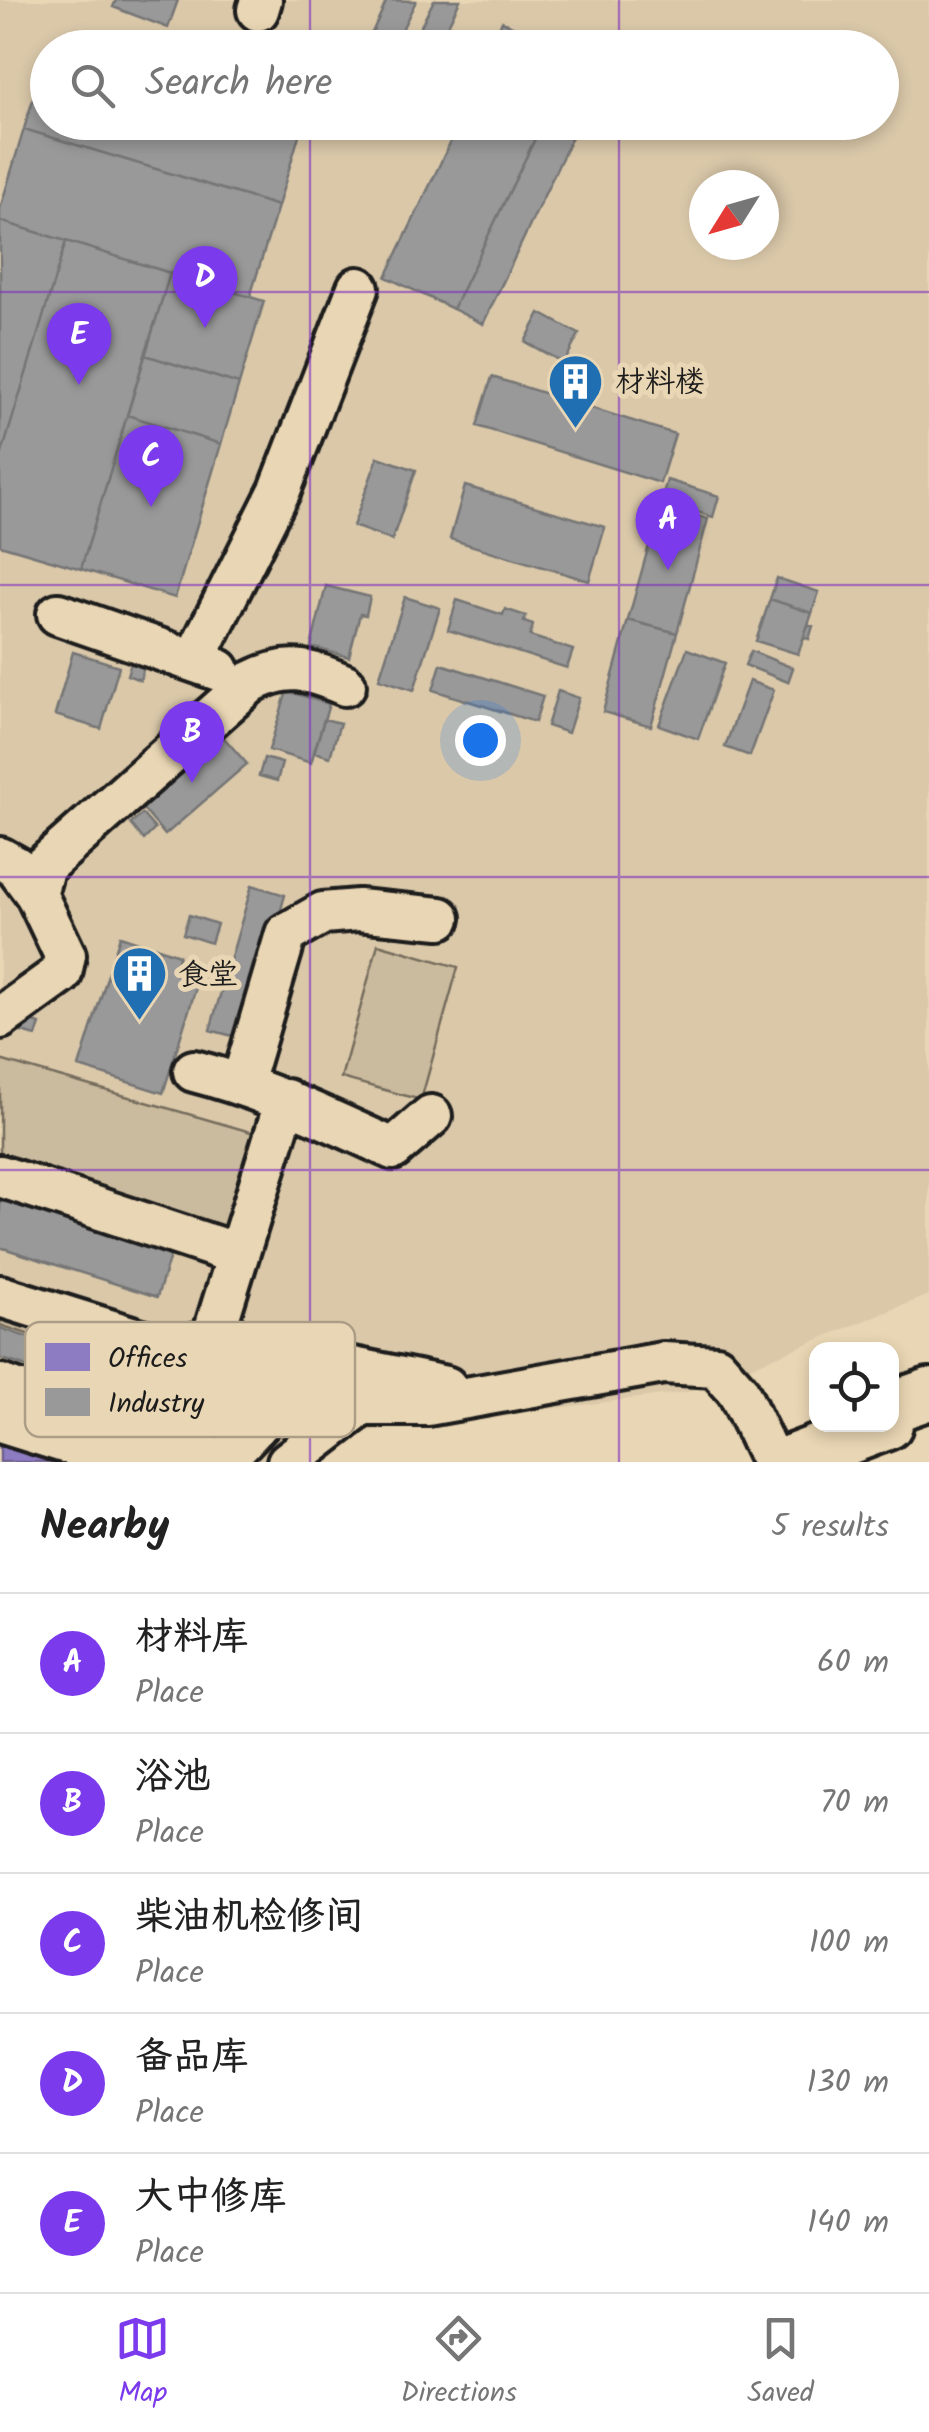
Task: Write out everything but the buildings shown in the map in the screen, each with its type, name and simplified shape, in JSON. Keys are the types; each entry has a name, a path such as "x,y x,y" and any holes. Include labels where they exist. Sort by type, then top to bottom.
{"main road":[{"path":"0,1390 25,1399"},
{"path":"899,1405 929,1394"},
{"path":"0,1407 25,1414"},
{"path":"899,1421 929,1410"},
{"path":"790,1457 832,1432"},
{"path":"790,1457 866,1432"},
{"path":"110,1437 195,1460"},
{"path":"132,1437 195,1460"}],"lane":[{"path":"194,661 280,490 358,288"},
{"path":"58,614 251,682"},
{"path":"36,894 44,866 251,682 278,668 320,674 346,684"},
{"path":"0,858 16,867 36,894 64,955 61,974 0,1018"},
{"path":"242,1083 286,934 323,914 358,910 440,918"},
{"path":"194,1071 286,1100 393,1148 431,1116"},
{"path":"217,1322 286,1100"},
{"path":"0,1176 236,1254"},
{"path":"0,1296 38,1322"},
{"path":"355,1404 427,1404 663,1364 716,1366 790,1457 929,1418"},
{"path":"355,1369 482,1395"},
{"path":"355,1410 362,1405"},
{"path":"0,1422 25,1430"},
{"path":"45,1437 114,1460"},
{"path":"195,1460 227,1437"},
{"path":"288,1462 320,1437"}],"shaded area":[{"path":"0,0 929,0 929,1295 687,1392 355,1433 355,1322 25,1322 25,1437 332,1437 302,1462 0,1462"},
{"path":"378,944 458,967 421,1100 341,1078"},
{"path":"0,1060 265,1136 227,1228 0,1160"},
{"path":"0,1305 52,1322 25,1322 25,1333 0,1325"}],"place":[{"name":"备品库","path":"205,328"},
{"name":"大中修库","path":"79,385"},
{"name":"材料楼","path":"576,430"},
{"name":"柴油机检修间","path":"151,507"},
{"name":"材料库","path":"668,570"},
{"name":"浴池","path":"192,783"},
{"name":"食堂","path":"139,1023"}]}
